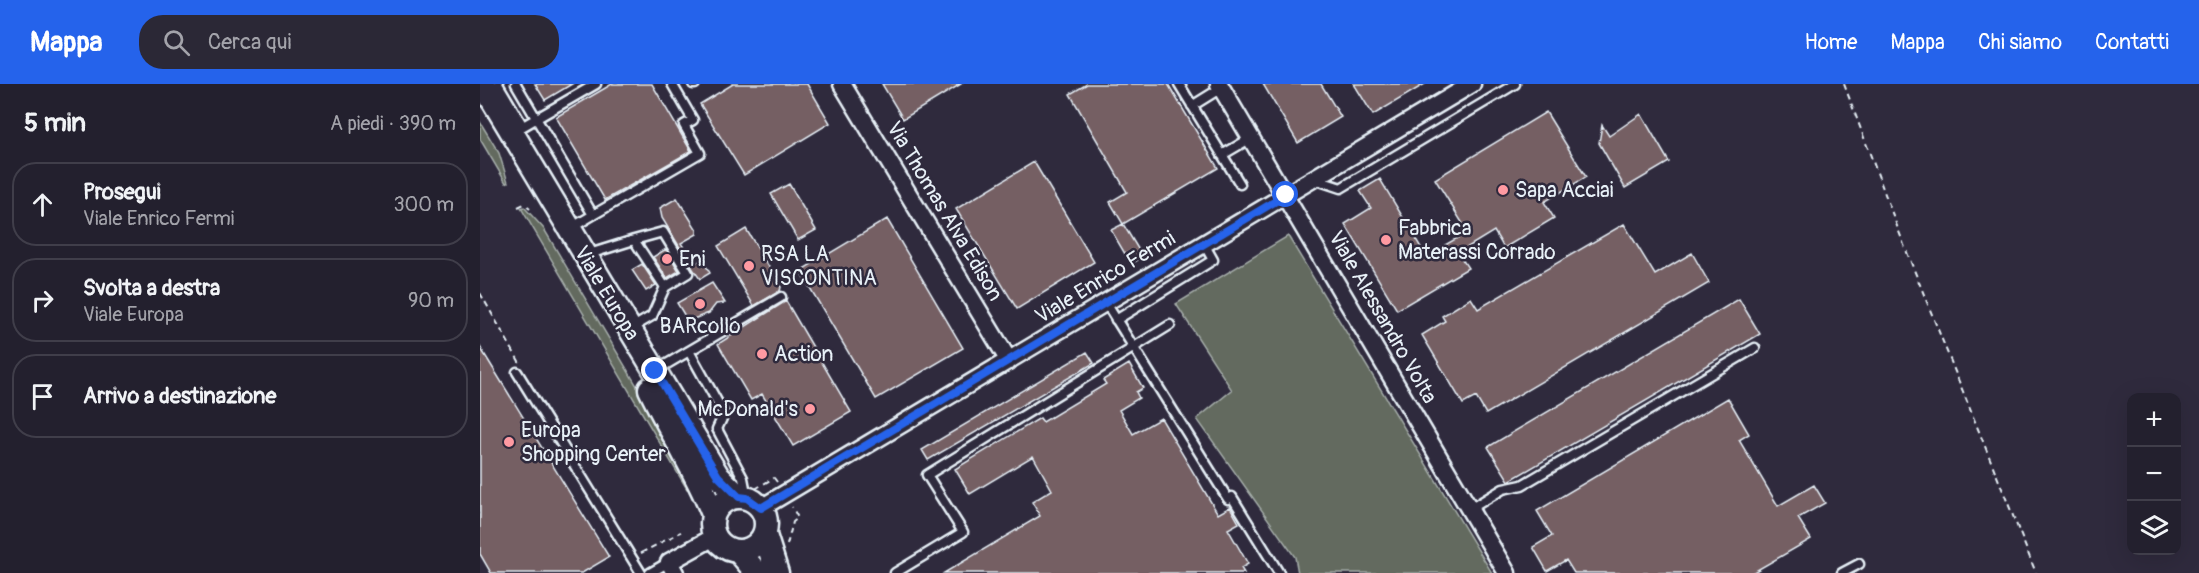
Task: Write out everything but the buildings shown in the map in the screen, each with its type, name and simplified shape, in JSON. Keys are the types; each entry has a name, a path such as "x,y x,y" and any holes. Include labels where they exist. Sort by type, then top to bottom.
{"main road":[{"name":"Viale Europa","path":"483,84 517,130 568,229 718,476 749,501"},
{"name":"Viale Europa","path":"480,105 648,384 670,431 702,485 713,514"},
{"path":"765,535 752,548 740,552 727,549 714,537 711,522 713,514 723,502 749,501 767,525 765,535 777,573"},
{"path":"740,552 757,573"}],"street":[{"name":"Via Thomas Alva Edison","path":"842,84 1009,361"},
{"name":"Viale Enrico Fermi","path":"749,501 1009,361 1472,84"},
{"name":"Viale Alessandro Volta","path":"1220,86 1507,573"},
{"path":"672,568 714,537"}],"lane":[{"path":"498,84 517,130 596,84"},
{"path":"516,84 593,215"},
{"path":"568,229 700,153 684,125 693,120 672,84"},
{"path":"1179,84 1240,184"},
{"path":"1314,178 1341,188 1515,84"},
{"path":"1192,106 1220,86"},
{"path":"1222,155 1251,138"},
{"path":"584,255 663,232 688,273 665,287 652,316 630,329"},
{"path":"634,240 665,287"},
{"path":"1116,320 1213,260 1204,244"},
{"path":"655,371 781,297"},
{"path":"1106,303 1228,499 1232,497 1279,573"},
{"path":"896,573 963,532 927,475 1170,325"},
{"path":"1470,509 1503,489 1522,485 1755,348"},
{"path":"689,351 724,414 717,429 743,478 749,501"},
{"path":"517,372 641,573"},
{"path":"1842,573 1859,564"},
{"path":"650,573 672,568"}],"path":[{"path":"1844,84 1900,234 2036,573"},
{"path":"518,207 524,204 530,209"}],"green space":[{"path":"480,122 499,153 508,182 506,183 480,139"},
{"path":"524,207 544,229 695,484 687,489 521,208"},
{"path":"1288,236 1492,573 1298,573 1295,557 1197,419 1232,390 1176,304"}],"place":[{"name":"Sapa Acciai","path":"1503,190"},
{"name":"Fabbrica Materassi Corrado","path":"1386,240"},
{"name":"Eni","path":"667,259"},
{"name":"RSA LA VISCONTINA","path":"749,266"},
{"name":"BARcollo","path":"700,304"},
{"name":"Action","path":"762,354"},
{"name":"McDonald's","path":"810,409"},
{"name":"Europa Shopping Center","path":"509,442"}],"route":[{"path":"655,371 718,476 739,497 755,502 761,508 1286,195"}]}
